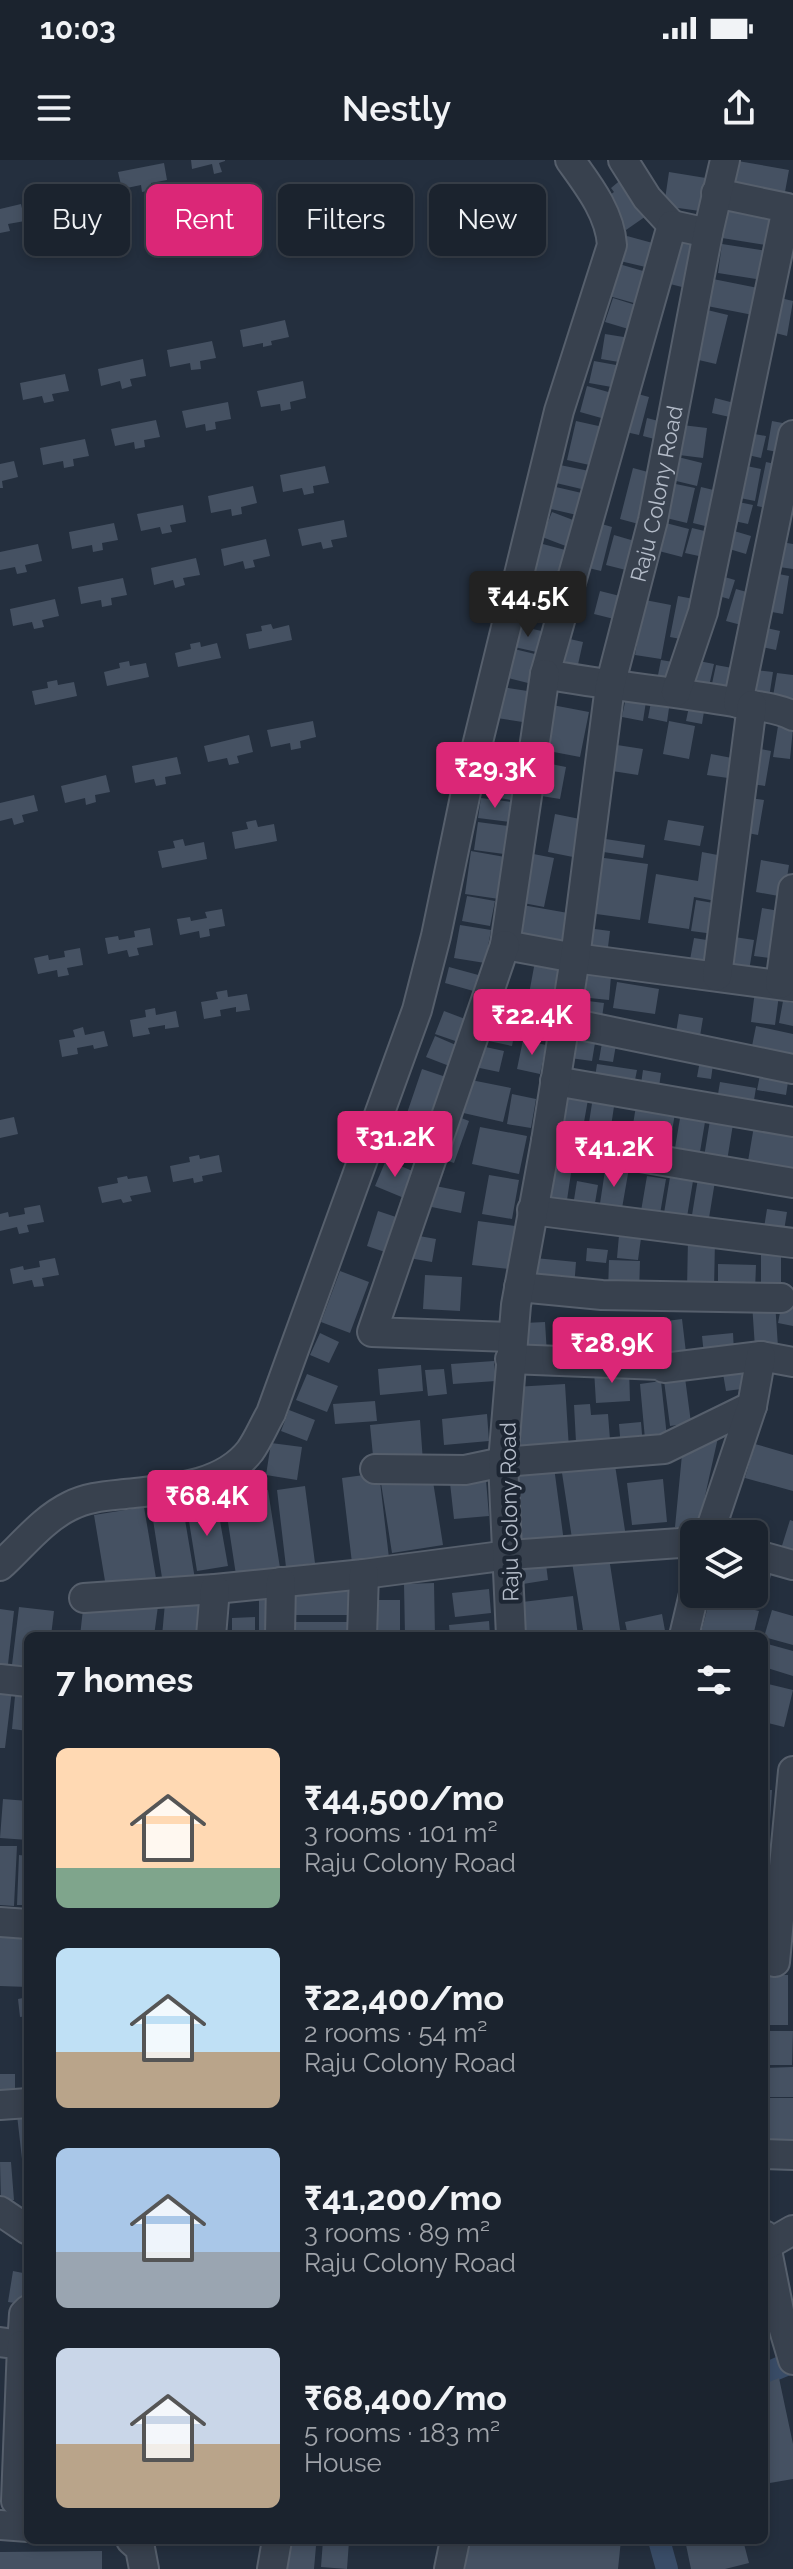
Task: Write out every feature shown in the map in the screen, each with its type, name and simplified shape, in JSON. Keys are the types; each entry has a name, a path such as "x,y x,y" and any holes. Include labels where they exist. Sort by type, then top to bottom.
{"street":[{"path":"0,1566 50,1519 70,1506 96,1497 193,1483 231,1470 250,1450 271,1413 417,1010 467,787 559,411 612,245 611,234 599,205 570,160"},
{"path":"623,160 647,198 672,225 708,233"},
{"name":"Raju Colony Road","path":"511,1632 503,1462 511,1348 519,1287 575,958 610,686 653,520 725,160"},
{"path":"676,692 703,612 787,208 716,193"},
{"path":"672,225 545,674 505,945 372,1332 660,1365 664,1368 761,1356 793,1362"},
{"path":"717,976 745,704 793,435"},
{"path":"545,674 610,686 676,692 793,716"},
{"path":"505,945 575,958 786,985 793,889"},
{"path":"565,1022 793,1069"},
{"path":"555,1081 793,1122"},
{"path":"546,1141 793,1183"},
{"path":"532,1210 793,1243"},
{"path":"519,1287 602,1295 781,1298"},
{"path":"714,1520 752,1406 761,1356"},
{"path":"375,1469 465,1470 503,1462 664,1449 752,1406"},
{"path":"84,1598 364,1574 509,1555 680,1543"},
{"path":"768,1558 793,1565"},
{"path":"362,1632 364,1574"},
{"path":"280,1632 281,1582"},
{"path":"211,1632 215,1589"},
{"path":"685,1632 691,1608"},
{"path":"0,1679 24,1682"},
{"path":"777,1962 782,1778"},
{"path":"0,1922 24,1924"},
{"path":"0,2105 24,2103"},
{"path":"768,2154 793,2155"},
{"path":"0,2211 24,2227"},
{"path":"768,2239 793,2230"},
{"path":"768,2251 780,2316 791,2353"},
{"path":"16,2501 9,2448 11,2344 24,2314"},
{"path":"0,2525 24,2527"},
{"path":"136,2544 140,2548 144,2569"},
{"path":"272,2569 276,2544"},
{"path":"449,2569 454,2544"}],"building":[{"path":"191,160 225,161 219,163 222,172 214,174 212,164 192,169"},
{"path":"738,161 789,170 783,203 732,193"},
{"path":"164,163 167,180 146,184 146,191 142,192 141,185 130,187 130,184 121,184 118,172"},
{"path":"669,172 712,179 707,212 664,206"},
{"path":"623,178 649,214 626,230 603,200 614,192 611,188"},
{"path":"729,200 773,208 766,245 722,238"},
{"path":"21,204 24,221 8,224 10,231 0,233 0,209"},
{"path":"627,236 660,245 654,269 620,261"},
{"path":"678,236 702,242 690,289 666,283"},
{"path":"722,244 774,252 769,281 718,273"},
{"path":"619,264 650,273 641,305 609,296"},
{"path":"713,279 763,289 758,316 707,306"},
{"path":"772,296 793,301 787,336 764,330"},
{"path":"613,298 642,307 635,331 605,322"},
{"path":"703,309 728,315 716,364 690,358"},
{"path":"285,320 289,337 271,341 272,345 263,347 263,343 243,347 240,330"},
{"path":"605,334 636,339 631,364 601,359"},
{"path":"212,341 216,358 200,361 201,369 191,370 190,363 170,367 167,350"},
{"path":"143,359 146,376 130,379 132,386 122,389 120,381 101,386 98,369"},
{"path":"594,361 627,367 623,389 589,383"},
{"path":"65,374 69,391 52,394 54,401 44,403 42,396 23,400 20,383"},
{"path":"303,381 306,398 290,402 291,409 281,411 280,404 261,407 257,391"},
{"path":"587,386 619,395 612,421 580,412"},
{"path":"627,391 649,397 639,435 617,430"},
{"path":"715,398 738,404 734,418 712,413"},
{"path":"228,402 231,419 215,422 216,429 206,431 205,424 186,428 182,411"},
{"path":"647,418 666,423 662,441 643,436"},
{"path":"156,420 160,437 144,440 145,447 135,449 134,442 115,446 111,429"},
{"path":"576,421 603,427 594,466 567,460"},
{"path":"772,421 793,425 788,454 767,450"},
{"path":"682,425 707,428 703,458 679,455"},
{"path":"744,432 766,436 761,458 739,453"},
{"path":"85,439 89,456 73,459 74,466 64,468 63,461 43,465 40,448"},
{"path":"674,456 702,463 697,486 668,479"},
{"path":"14,461 18,477 2,481 3,488 0,488 0,464"},
{"path":"766,462 785,466 775,510 757,506"},
{"path":"737,464 761,469 755,501 730,496"},
{"path":"560,465 594,472 590,491 556,483"},
{"path":"325,466 329,483 313,486 314,493 304,495 302,488 283,492 280,475"},
{"path":"633,468 659,475 646,526 620,519"},
{"path":"671,483 695,488 687,523 662,517"},
{"path":"253,486 257,503 241,507 242,514 232,516 231,509 211,513 208,496"},
{"path":"556,487 586,494 581,516 551,509"},
{"path":"701,487 726,493 717,529 693,523"},
{"path":"729,500 753,505 748,524 725,519"},
{"path":"183,505 186,522 170,525 172,532 162,534 160,527 141,531 137,514"},
{"path":"552,512 581,523 571,548 542,537"},
{"path":"344,520 347,537 331,540 333,547 323,549 321,542 302,546 298,529"},
{"path":"588,520 612,527 601,571 576,565"},
{"path":"662,522 689,529 682,557 655,550"},
{"path":"114,523 118,540 102,543 103,550 93,552 92,545 72,549 69,532"},
{"path":"692,528 713,533 708,558 685,553"},
{"path":"724,528 751,536 746,554 719,546"},
{"path":"614,535 638,542 630,571 606,565"},
{"path":"266,539 270,556 253,560 255,567 245,569 243,561 224,566 221,549"},
{"path":"776,541 793,544 793,569 772,566"},
{"path":"539,543 569,551 559,588 529,580"},
{"path":"38,544 42,561 25,565 27,572 17,574 15,567 0,570 0,552"},
{"path":"196,558 200,575 183,578 185,585 175,588 173,580 154,585 151,568"},
{"path":"768,572 789,576 783,614 761,610"},
{"path":"714,574 735,580 729,599 708,593"},
{"path":"123,578 127,595 111,598 112,605 102,607 101,600 81,604 78,587"},
{"path":"527,582 560,590 553,615 521,606"},
{"path":"736,589 754,594 745,626 726,621"},
{"path":"600,591 624,597 618,620 594,614"},
{"path":"678,596 699,600 691,641 670,637"},
{"path":"55,599 59,616 42,620 44,627 34,629 32,622 13,626 10,609"},
{"path":"645,600 671,605 661,659 635,655"},
{"path":"271,624 273,629 289,625 292,640 249,649 246,634 262,631 261,626"},
{"path":"515,625 546,632 541,653 510,646"},
{"path":"757,626 780,631 776,650 753,645"},
{"path":"561,637 583,642 577,669 555,665"},
{"path":"200,642 201,647 217,643 221,658 178,667 175,653 191,649 190,644"},
{"path":"510,648 539,655 532,684 504,677"},
{"path":"689,659 714,664 707,695 683,690"},
{"path":"661,660 679,663 675,689 656,685"},
{"path":"129,661 130,666 146,663 149,677 107,686 104,672 120,668 119,663"},
{"path":"716,665 738,669 733,697 710,693"},
{"path":"747,669 773,672 768,704 743,700"},
{"path":"777,673 793,675 793,705 772,702"},
{"path":"57,680 58,685 74,682 77,696 35,705 32,691 48,688 47,682"},
{"path":"502,687 534,692 529,723 497,718"},
{"path":"653,691 671,694 667,722 648,718"},
{"path":"627,692 647,695 643,721 622,717"},
{"path":"691,697 706,699 702,724 686,721"},
{"path":"547,704 589,712 580,757 538,749"},
{"path":"313,721 316,737 300,741 301,748 291,750 290,743 271,747 267,730"},
{"path":"669,721 695,726 689,759 663,754"},
{"path":"778,726 793,728 790,759 773,757"},
{"path":"249,735 253,752 237,756 239,763 229,765 227,758 208,762 204,746"},
{"path":"617,745 643,749 638,775 612,771"},
{"path":"750,747 771,751 765,786 744,783"},
{"path":"711,754 732,758 728,778 707,775"},
{"path":"495,755 524,760 517,801 488,796"},
{"path":"177,757 181,774 165,777 166,784 156,786 154,779 135,783 132,766"},
{"path":"541,762 566,767 560,799 535,795"},
{"path":"106,775 110,792 95,795 96,802 86,805 85,798 65,803 61,786"},
{"path":"34,795 38,811 22,815 24,822 14,825 12,818 0,821 0,803"},
{"path":"743,797 764,800 758,835 737,831"},
{"path":"481,798 512,802 510,822 478,818"},
{"path":"555,814 580,819 573,857 548,852"},
{"path":"256,820 258,827 274,824 277,841 235,849 232,832 248,829 246,822"},
{"path":"668,820 704,826 700,846 664,840"},
{"path":"478,822 508,826 504,854 474,850"},
{"path":"599,838 645,845 643,858 597,851"},
{"path":"183,839 185,846 204,842 207,859 162,868 158,851 175,848 173,841"},
{"path":"471,851 505,857 499,899 465,894"},
{"path":"523,852 554,858 544,907 513,901"},
{"path":"702,852 723,856 716,901 694,897 689,929 648,923 656,874 698,881"},
{"path":"597,857 648,864 640,920 589,913"},
{"path":"761,860 789,865 784,897 756,892"},
{"path":"467,896 495,901 490,926 462,921"},
{"path":"696,900 719,904 714,934 691,931"},
{"path":"517,904 568,913 561,948 510,939"},
{"path":"762,908 785,912 777,959 754,956"},
{"path":"222,909 225,926 209,929 210,936 200,938 199,931 180,935 177,919 190,917 191,921 207,918 205,912"},
{"path":"460,925 491,930 485,963 454,958"},
{"path":"150,928 153,945 137,948 139,955 129,957 127,950 108,954 105,938 118,936 119,940 135,937 134,931"},
{"path":"587,928 610,931 607,955 584,952"},
{"path":"728,936 754,940 749,971 722,967"},
{"path":"694,938 713,941 709,969 689,965"},
{"path":"80,948 83,965 67,968 69,975 58,977 57,970 38,974 34,958 48,955 49,960 65,957 64,951"},
{"path":"536,956 563,961 556,999 529,994"},
{"path":"449,967 482,976 477,992 445,983"},
{"path":"583,973 611,976 609,1000 580,997"},
{"path":"617,982 659,989 655,1014 613,1008"},
{"path":"227,990 228,997 247,994 250,1010 236,1012 236,1007 220,1010 221,1016 204,1019 201,1002 218,999 216,992"},
{"path":"755,991 779,995 775,1025 751,1022"},
{"path":"580,1000 604,1003 601,1025 577,1021"},
{"path":"783,1001 793,1003 793,1026 779,1023"},
{"path":"155,1008 156,1015 176,1011 179,1027 165,1029 165,1025 148,1028 150,1034 133,1037 130,1020 146,1017 145,1010"},
{"path":"444,1011 473,1022 464,1044 435,1034"},
{"path":"679,1014 703,1018 699,1042 675,1039"},
{"path":"488,1024 515,1030 512,1046 484,1040"},
{"path":"756,1026 793,1034 793,1054 752,1046"},
{"path":"83,1027 85,1035 104,1031 108,1046 77,1048 78,1054 62,1057 59,1040 75,1037 73,1030"},
{"path":"575,1028 597,1031 592,1061 570,1058"},
{"path":"435,1036 465,1049 457,1069 426,1057"},
{"path":"603,1037 617,1039 613,1062 599,1060"},
{"path":"523,1040 546,1045 540,1074 517,1069"},
{"path":"481,1046 504,1051 499,1072 475,1067"},
{"path":"701,1055 714,1057 711,1079 697,1077"},
{"path":"597,1064 637,1070 633,1090 594,1084"},
{"path":"762,1065 790,1069 786,1095 757,1090"},
{"path":"422,1069 455,1080 438,1130 405,1119"},
{"path":"643,1070 661,1073 658,1094 640,1091"},
{"path":"466,1079 511,1088 503,1122 459,1112"},
{"path":"720,1082 756,1088 752,1112 716,1106"},
{"path":"562,1090 589,1094 581,1139 555,1135"},
{"path":"512,1094 536,1099 531,1128 507,1124"},
{"path":"593,1097 615,1100 610,1133 588,1129"},
{"path":"636,1106 675,1113 668,1156 629,1149"},
{"path":"681,1112 706,1116 698,1164 673,1160"},
{"path":"451,1114 469,1121 454,1163 436,1157"},
{"path":"711,1114 734,1118 727,1161 704,1157"},
{"path":"14,1117 18,1134 0,1138 0,1120"},
{"path":"398,1126 425,1135 415,1161 388,1152"},
{"path":"754,1126 793,1132 793,1175 747,1167"},
{"path":"480,1127 527,1136 519,1174 472,1164"},
{"path":"552,1150 574,1153 567,1200 545,1197"},
{"path":"199,1155 200,1159 219,1155 222,1172 202,1176 203,1181 194,1183 193,1178 173,1182 170,1166 190,1162 189,1157"},
{"path":"386,1160 415,1172 404,1198 375,1186"},
{"path":"606,1164 629,1168 621,1214 599,1210"},
{"path":"699,1172 716,1175 709,1218 692,1215"},
{"path":"489,1175 519,1180 512,1219 482,1214"},
{"path":"127,1176 128,1179 147,1176 151,1192 130,1196 132,1201 123,1203 121,1199 102,1203 98,1187 118,1183 117,1178"},
{"path":"647,1176 666,1179 660,1214 641,1211"},
{"path":"670,1177 693,1181 687,1217 664,1213"},
{"path":"577,1181 598,1185 593,1215 572,1212"},
{"path":"426,1184 465,1192 461,1213 422,1205"},
{"path":"40,1205 44,1222 27,1225 29,1232 19,1234 17,1227 0,1231 0,1214 8,1212 9,1217 25,1214 24,1208"},
{"path":"767,1209 787,1212 783,1237 763,1234"},
{"path":"378,1211 405,1220 394,1255 367,1246"},
{"path":"478,1221 515,1226 509,1269 472,1265"},
{"path":"642,1231 638,1260 617,1258 619,1235"},
{"path":"408,1234 436,1239 432,1262 403,1257"},
{"path":"688,1239 715,1240 714,1290 687,1289"},
{"path":"761,1246 781,1246 781,1293 761,1293"},
{"path":"587,1248 608,1250 606,1263 586,1261"},
{"path":"55,1258 59,1275 42,1278 44,1286 34,1287 32,1280 13,1284 10,1269 40,1267 39,1261"},
{"path":"535,1258 576,1262 574,1288 533,1285"},
{"path":"609,1260 640,1261 639,1293 608,1291"},
{"path":"718,1264 756,1265 755,1291 718,1290"},
{"path":"340,1271 369,1282 350,1333 321,1322"},
{"path":"425,1275 462,1277 460,1311 423,1309"},
{"path":"775,1302 778,1347 755,1348 752,1303"},
{"path":"782,1302 793,1305 793,1326 778,1323"},
{"path":"605,1319 627,1319 629,1357 607,1358"},
{"path":"682,1319 687,1361 664,1364 659,1322"},
{"path":"545,1322 547,1354 525,1356 524,1323"},
{"path":"320,1333 339,1342 329,1363 310,1355"},
{"path":"733,1333 734,1352 704,1355 702,1336"},
{"path":"744,1358 749,1388 726,1391 721,1362"},
{"path":"494,1361 496,1381 453,1384 451,1364"},
{"path":"421,1365 423,1391 380,1395 378,1369"},
{"path":"629,1368 630,1401 596,1403 594,1370"},
{"path":"444,1369 447,1394 428,1396 425,1370"},
{"path":"684,1370 691,1423 670,1426 663,1373"},
{"path":"307,1374 338,1386 327,1412 296,1400"},
{"path":"661,1381 667,1437 645,1439 640,1384"},
{"path":"565,1384 569,1449 518,1452 514,1387"},
{"path":"375,1401 377,1421 335,1424 333,1404"},
{"path":"590,1404 591,1415 608,1414 610,1440 576,1442 574,1405"},
{"path":"289,1410 315,1420 307,1441 281,1431"},
{"path":"487,1414 489,1441 444,1445 442,1419"},
{"path":"420,1420 423,1462 374,1466 370,1425"},
{"path":"641,1422 643,1447 621,1448 619,1424"},
{"path":"719,1433 700,1520 680,1520 680,1528 675,1527 683,1444"},
{"path":"271,1443 302,1447 297,1480 266,1475"},
{"path":"755,1444 793,1455 793,1491 745,1478"},
{"path":"615,1465 626,1537 573,1545 562,1473"},
{"path":"554,1467 564,1542 521,1548 511,1472"},
{"path":"379,1473 389,1558 352,1563 342,1478"},
{"path":"432,1475 443,1545 392,1553 381,1483"},
{"path":"663,1479 667,1522 632,1525 627,1483"},
{"path":"486,1480 489,1516 454,1519 450,1483"},
{"path":"305,1486 315,1563 286,1567 277,1490"},
{"path":"268,1490 280,1568 236,1575 224,1496"},
{"path":"182,1502 195,1579 163,1584 151,1507"},
{"path":"217,1504 228,1566 197,1571 187,1509"},
{"path":"144,1507 157,1584 107,1593 94,1515"},
{"path":"790,1520 793,1521 793,1556 780,1552"},
{"path":"608,1551 620,1632 583,1632 571,1556"},
{"path":"545,1556 548,1580 523,1584 519,1560"},
{"path":"434,1583 435,1632 405,1632 404,1584"},
{"path":"351,1589 351,1615 296,1615 296,1590"},
{"path":"489,1589 491,1613 455,1617 452,1593"},
{"path":"259,1592 275,1592 275,1632 259,1632"},
{"path":"573,1596 578,1632 525,1632 522,1602"},
{"path":"106,1600 158,1606 155,1632 80,1632 83,1609 105,1612"},
{"path":"372,1600 400,1600 400,1632 372,1632"},
{"path":"165,1603 199,1606 196,1632 162,1632"},
{"path":"19,1607 54,1611 51,1632 24,1632 24,1675 11,1673"},
{"path":"708,1608 747,1608 759,1611 754,1632 701,1632"},
{"path":"0,1609 14,1611 7,1673 0,1672"},
{"path":"772,1610 793,1616 793,1645 768,1638 765,1632"},
{"path":"662,1614 665,1632 627,1632 625,1622"},
{"path":"255,1617 255,1632 232,1632 232,1618"},
{"path":"489,1621 490,1632 450,1632 449,1625"},
{"path":"290,1622 355,1622 355,1632 290,1632"},
{"path":"768,1644 793,1651 793,1676 768,1668"},
{"path":"768,1684 793,1690 784,1727 768,1723"},
{"path":"16,1685 24,1686 24,1730 12,1729"},
{"path":"0,1689 12,1690 5,1748 0,1748"},
{"path":"768,1790 772,1790 769,1837"},
{"path":"3,1799 24,1801 24,1840 0,1838"},
{"path":"0,1846 17,1846 14,1906 0,1905"},
{"path":"19,1855 24,1856 24,1905 17,1905"},
{"path":"0,1935 24,1936 24,1987 0,1986"},
{"path":"768,1975 788,1975 788,2025 768,2025"},
{"path":"24,1998 24,2016 20,2017 18,1999"},
{"path":"768,2031 793,2031 792,2065 768,2065"},
{"path":"793,2067 793,2097 768,2097 768,2068"},
{"path":"0,2074 15,2074 15,2098 0,2098"},
{"path":"768,2098 793,2098 793,2151 768,2151"},
{"path":"24,2114 22,2159 17,2115"},
{"path":"0,2162 11,2162 14,2200 1,2201"},
{"path":"13,2271 24,2273 24,2304 8,2302"},
{"path":"779,2378 793,2444 793,2479 768,2483 768,2382"},
{"path":"285,2544 316,2546 314,2569 283,2569"},
{"path":"323,2544 349,2544 347,2569 321,2567"},
{"path":"468,2544 621,2544 618,2569 465,2569"},
{"path":"686,2544 744,2544 749,2563 725,2569 691,2569"},
{"path":"102,2551 102,2569 0,2569 0,2552"}],"waterway":[{"path":"768,2372 793,2362"},
{"path":"660,2544 667,2569"}]}
